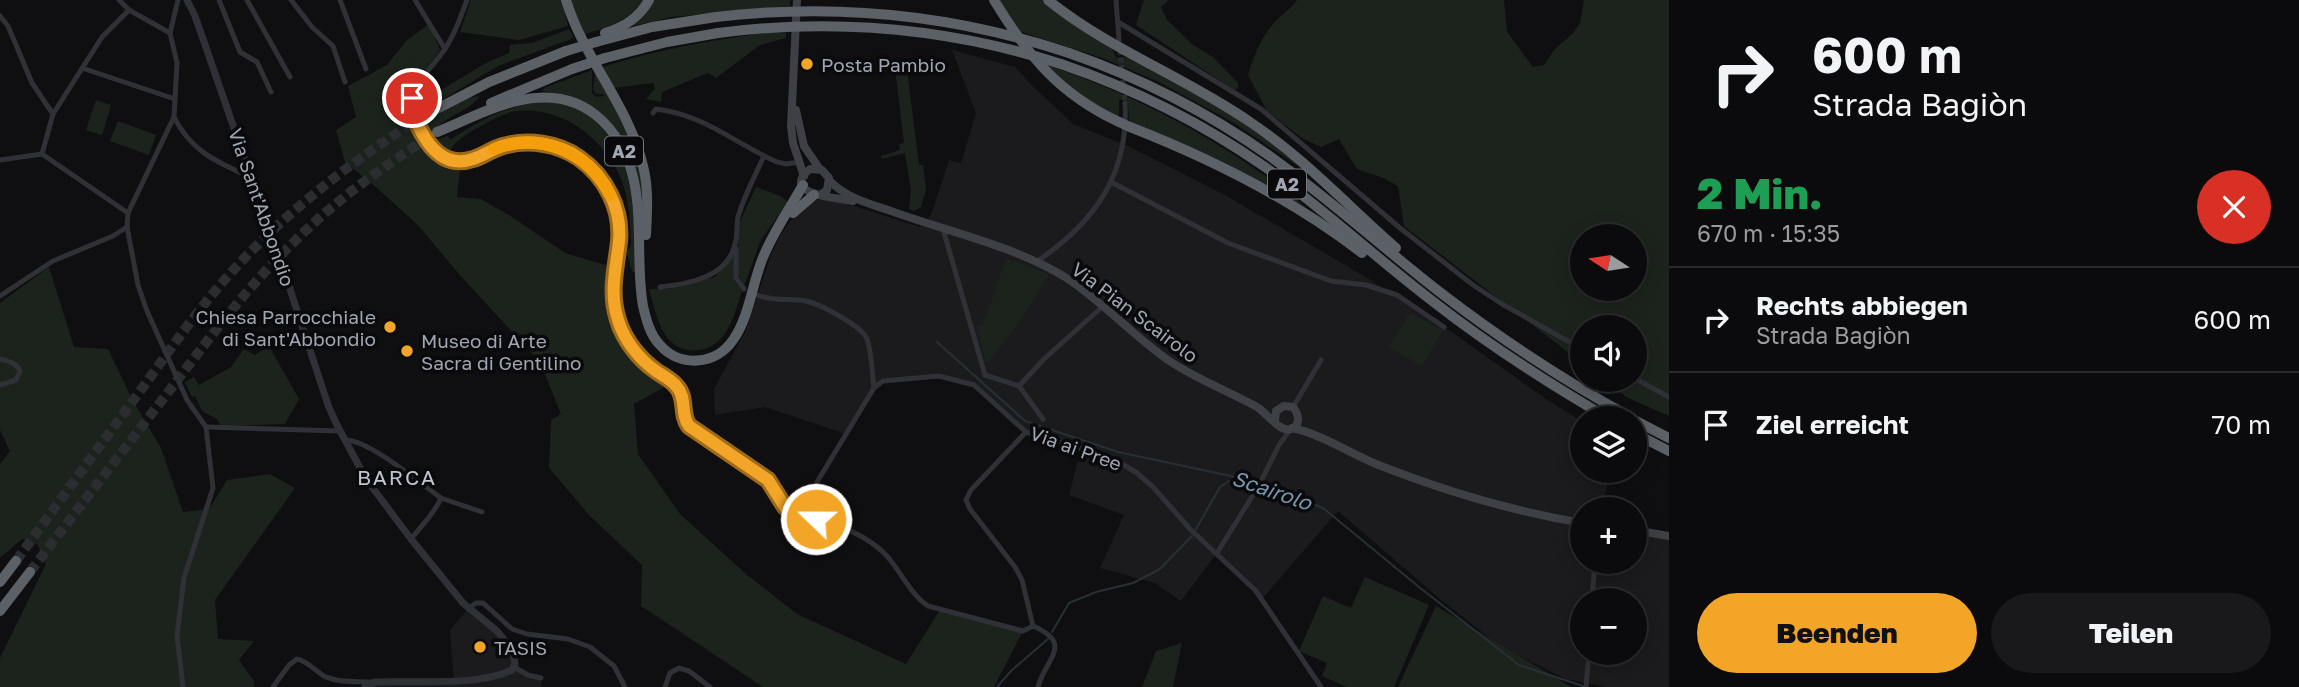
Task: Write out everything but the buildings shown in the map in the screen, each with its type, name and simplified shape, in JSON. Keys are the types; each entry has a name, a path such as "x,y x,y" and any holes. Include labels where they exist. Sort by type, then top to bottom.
{"highway":[{"name":"A2","path":"566,0 580,35 634,138 643,164 647,197 641,273"},
{"name":"A2","path":"425,115 536,57 594,39 629,22 649,0"},
{"path":"994,0 1015,35 1051,78 1079,100 1125,124 1211,160 1290,205 1354,247 1457,327 1489,343"},
{"path":"1050,0 1108,42 1204,93 1266,133 1327,183 1491,330"},
{"name":"A2","path":"594,39 716,17 808,11 904,16 992,31 1069,53 1162,91 1241,137 1300,178 1426,282 1491,330 1611,406"},
{"name":"A2","path":"803,180 764,255 736,337 712,358 687,360 672,355 660,345 651,331 641,290 638,211 632,171 617,138 593,112 577,103 560,99 533,98 500,106 435,133 499,99 572,69 667,42 718,33 800,26 899,29 986,43 1062,64 1122,87 1156,102 1234,146 1306,198 1405,280 1489,343 1589,406"},
{"name":"A2","path":"777,231 798,207 817,195"},
{"name":"A2","path":"1647,426 1669,438"},
{"path":"1647,440 1669,451"},
{"path":"0,582 16,561"},
{"path":"0,611 30,572"}],"main road":[{"path":"793,97 802,138 810,156 830,181 827,190 817,195 807,192 792,135 793,97 797,0"},
{"path":"803,180 810,169 819,168"},
{"name":"Via Pian Scairolo","path":"830,181 844,193 873,205 1036,262 1066,278 1104,305 1167,359 1192,375 1257,407"},
{"name":"Via Pian Scairolo","path":"817,195 873,205"},
{"path":"1257,407 1293,407 1298,418 1317,436"},
{"path":"1257,407 1282,429 1291,428 1317,436 1373,463 1446,491 1570,521"},
{"path":"1275,421 1279,408"},
{"path":"1291,428 1298,418"},
{"path":"1647,532 1669,536"}],"street":[{"path":"119,0 129,10 170,33"},
{"path":"178,0 170,33 177,63 174,117 128,213 127,228 138,285 147,311 187,400 206,427 213,488 184,578 177,635 183,687"},
{"name":"Via Sant'Abbondio","path":"187,0 252,178 332,416 366,479 458,598 506,642 514,657 514,667"},
{"path":"219,0 240,52 257,62 271,92"},
{"path":"247,0 290,77"},
{"path":"291,0 312,27 333,46 345,82"},
{"path":"340,0 366,69"},
{"path":"415,0 445,50"},
{"path":"467,0 445,50 416,88 412,98 412,114 430,147 442,157 458,162 475,159 510,144 539,143 568,152 591,168 608,191 618,217 619,240 613,279 613,297 618,321 628,341 651,368 679,389 684,417 689,426 768,480 785,507 871,541 928,606 1023,631 1033,626"},
{"path":"1116,0 1119,40"},
{"path":"42,154 53,114 103,37 129,10"},
{"path":"0,16 8,26 32,83 53,114"},
{"path":"1118,22 1261,109 1385,216 1473,285 1570,342"},
{"path":"82,68 175,99"},
{"path":"1036,262 1074,234 1101,201 1119,159 1125,133 1125,103"},
{"path":"653,113 656,108 677,111 707,123 764,156 786,164 800,162"},
{"path":"174,117 183,134 202,152 252,178"},
{"path":"0,160 42,154 128,213"},
{"path":"744,289 736,278 737,220 764,156"},
{"path":"1111,182 1228,243 1331,281 1366,285 1397,295 1444,327"},
{"path":"0,296 53,261 127,228"},
{"path":"943,229 985,375"},
{"path":"660,287 677,285 713,274 726,263 736,243"},
{"path":"757,295 783,302 809,302 861,330 868,340 874,388"},
{"path":"1019,386 1061,343 1104,305"},
{"path":"0,359 12,363 20,371 16,380 0,385"},
{"path":"1293,407 1321,360"},
{"path":"816,519 814,488 874,388 883,381 939,376 974,385 985,375"},
{"path":"985,375 1019,386 1043,419"},
{"name":"Via ai Pree","path":"974,385 1026,432 1129,467 1153,487 1173,512 1262,599 1321,687"},
{"path":"1647,385 1669,397"},
{"path":"206,427 340,431"},
{"path":"1217,553 1291,428"},
{"path":"1026,432 971,490 967,500 970,509 1022,580 1033,626"},
{"path":"344,440 352,440 371,448 442,498 482,512"},
{"path":"411,539 437,510 442,498"},
{"path":"469,608 476,603 483,603 512,629 580,643 610,662 625,687"},
{"path":"1033,626 1054,640 1056,646 1055,654 1040,678 1038,687"},
{"path":"273,687 289,665 297,659 332,679 454,684 499,676 514,667 527,675 541,678"},
{"path":"1586,685 1588,665"},
{"path":"665,687 670,673 680,668 689,671 710,687"},
{"path":"365,687 375,682"}],"shaded area":[{"path":"471,0 562,0 568,26 519,40 460,32"},
{"path":"570,0 644,0 632,13 618,22 585,34"},
{"path":"652,0 790,0 790,6 672,17 628,27"},
{"path":"1000,0 1042,0 1074,25 1112,49 1116,57 1123,60 1123,57 1128,58 1220,107 1266,139 1301,168 1234,123 1159,82 1102,58 1018,31"},
{"path":"1144,0 1169,0 1161,7 1167,20 1193,45 1213,57 1238,83 1238,88 1234,90 1136,25"},
{"path":"1297,0 1504,0 1507,32 1533,67 1544,65 1554,50 1573,33 1580,23 1584,0 1669,0 1669,416 1620,392 1647,392 1647,315 1570,315 1570,354 1404,226 1398,186 1357,169 1339,139 1321,147 1302,138 1267,111 1248,75 1264,36"},
{"path":"429,24 440,50 411,91 409,108 418,135 435,156 460,167 457,197 481,199 565,253 612,267 611,304 622,335 641,361 670,384 634,404 638,454 680,514 746,574 797,614 906,664 940,610 1023,631 994,687 763,687 641,606 642,565 590,516 549,468 551,420 561,414 540,362 418,225 345,162 336,130 356,117 348,86 387,65 406,41"},
{"path":"569,29 574,38 498,66 425,110 431,118 468,98 480,96 469,107 437,128 433,134 439,139 447,136 451,139 498,113 528,104 548,102 583,112 609,136 625,170 633,209 635,273 626,250 631,244 630,225 621,179 599,145 576,125 547,113 512,112 461,138 451,148 452,158 426,136 417,115 417,93 423,83 433,95 484,64 509,53 510,45 532,43"},
{"path":"771,32 786,33 786,38 760,45 716,78 708,73 662,92 661,102 646,99 655,89 653,83 614,88 603,67 686,46"},
{"path":"952,50 1015,67 1073,124 1128,146 1223,194 1366,277 1570,414 1570,483 1608,483 1604,497 1570,497 1570,574 1647,574 1647,532 1669,536 1669,687 1607,687 1566,679 1501,647 1440,599 1338,511 1262,599 1217,553 1181,601 1155,583 1100,568 1124,515 1069,495 1081,449 1026,432 974,385 939,376 883,381 874,388 846,434 765,407 715,415 714,389 745,332 772,252 796,214 816,200 829,198 920,227 921,222 926,224 933,209 949,160 961,163 976,113"},
{"path":"898,59 910,61 906,62 919,165 923,165 926,190 921,207 914,211 909,209 911,190 905,153 882,159 881,156 900,150 899,144 904,143 895,68 890,67"},
{"path":"1044,64 1114,91 1182,124 1246,163 1306,207 1224,162 1129,121 1128,103 1119,99 1119,117 1080,96"},
{"path":"592,70 592,93 596,97 604,96 593,90 595,71 626,130 640,166 643,198 631,157 617,129 585,104 543,91 544,88"},
{"path":"96,100 111,105 102,135 86,130"},
{"path":"118,121 156,135 149,155 110,141"},
{"path":"756,187 788,202 761,240 744,286 737,273 738,226"},
{"path":"734,253 734,280 742,291 726,332 707,348 687,350 677,346 669,340 658,321 649,289 669,289 715,277"},
{"path":"1006,258 1049,274 1022,318 986,363 976,325 982,326 985,320"},
{"path":"49,267 74,347 108,349 133,401 161,448 183,512 209,509 227,480 270,474 295,488 215,600 218,639 254,641 239,660 254,681 254,687 0,687 0,658 46,564 37,544 22,539 0,558 0,464 10,451 0,430 0,303"},
{"path":"1410,313 1443,330 1422,366 1389,347"},
{"path":"269,346 299,399 285,424 221,426 217,419 202,411 185,382 194,377 199,385 231,367 244,349 255,355"},
{"path":"1365,577 1429,605 1394,687 1347,687 1322,676 1327,663 1299,651 1323,596 1351,608"},
{"path":"1436,606 1571,687 1398,687"},
{"name":"TASIS","path":"469,608 506,642 514,667 541,678 541,687 365,687 369,684 454,684 450,630"},
{"path":"1182,643 1173,687 1142,687 1156,651"}],"waterway":[{"name":"Scairolo","path":"937,342 1025,421 1118,452 1257,483"},
{"path":"1196,529 1220,487 1229,481"},
{"name":"Scairolo","path":"1262,485 1323,508 1519,665 1583,686"},
{"path":"1052,632 1069,603 1096,592 1133,583 1160,569 1192,536"},
{"path":"997,687 1048,639"}],"tunnel":[{"path":"1120,50 1125,103"},
{"path":"16,561 181,334 228,276 273,230 321,188 425,115"},
{"path":"30,572 259,278 308,228 342,199 434,134"}],"slow traffic":[{"path":"494,149 527,142 546,144 563,150 591,168 610,195"}],"place":[{"name":"Posta Pambio","path":"807,64"},
{"name":"Chiesa Parrocchiale di Sant'Abbondio","path":"390,327"},
{"name":"Museo di Arte Sacra di Gentilino","path":"407,351"},
{"name":"TASIS","path":"480,647"}],"district":[{"name":"BARCA","path":"397,477"}],"route":[{"path":"412,98 412,114 427,142 434,151 447,159 458,162 470,160 501,146 534,143 568,152 591,168 608,191 618,217 619,240 613,297 618,321 628,341 651,368 679,389 684,417 694,431 761,474 773,486 785,507 816,519"}]}
